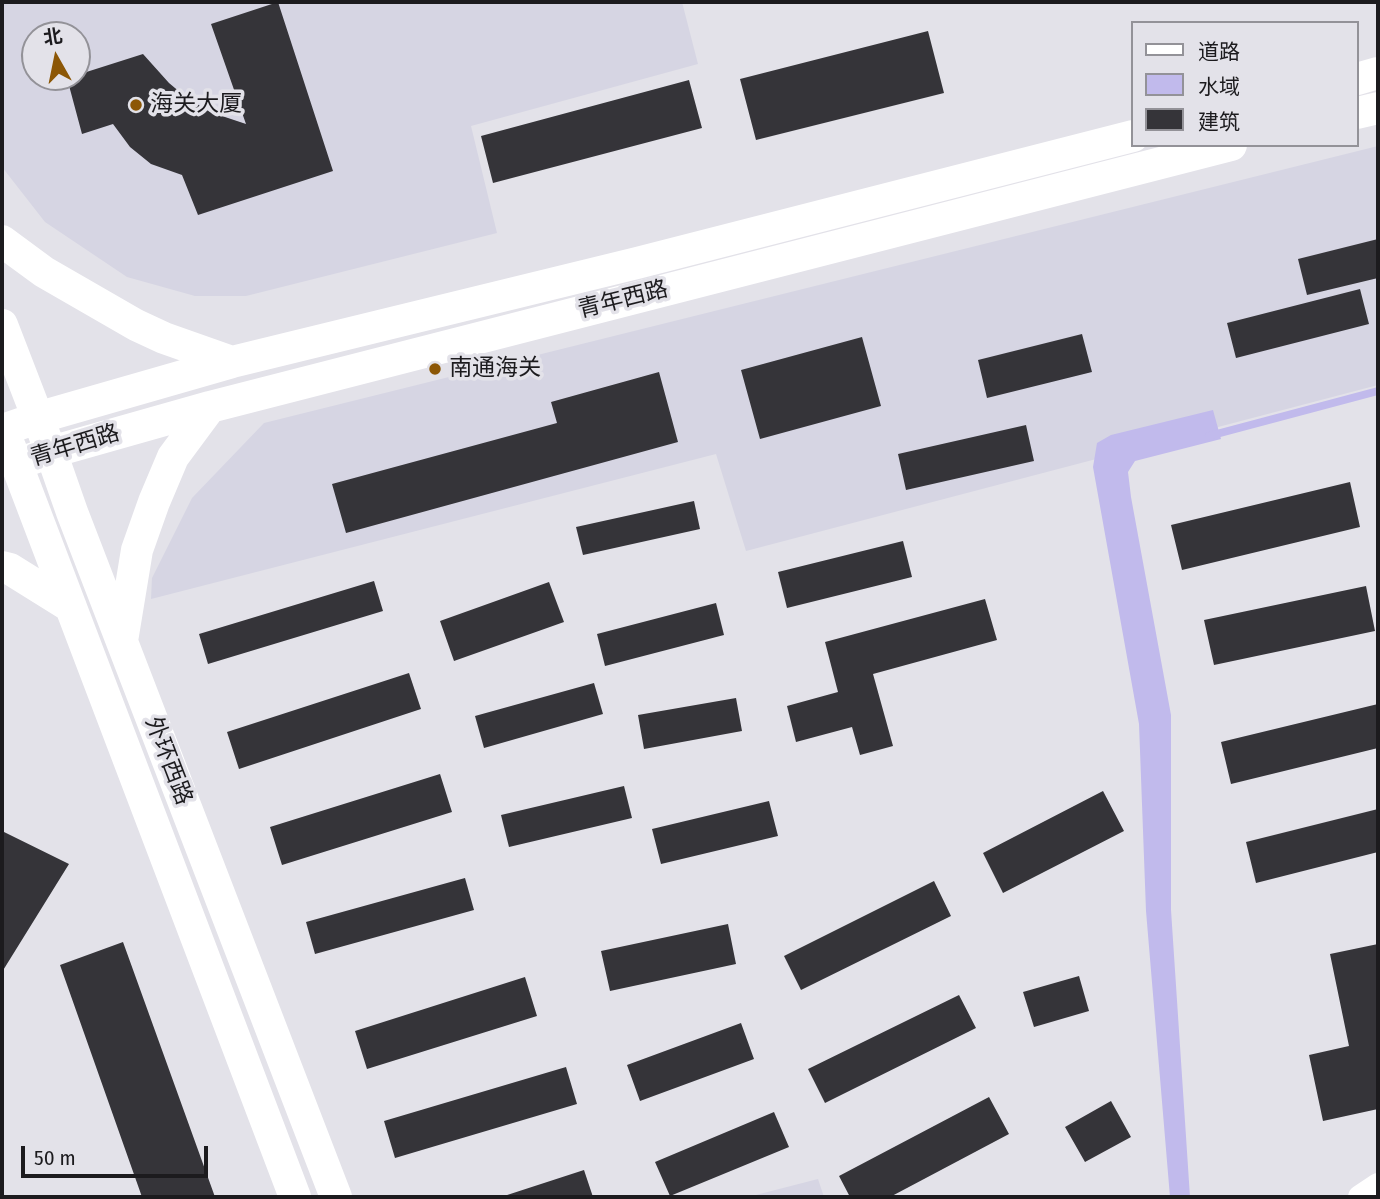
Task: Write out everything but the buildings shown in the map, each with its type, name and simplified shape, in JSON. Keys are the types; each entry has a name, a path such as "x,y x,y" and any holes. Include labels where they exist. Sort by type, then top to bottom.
{"main road":[{"path":"1359,78 1378,73"},
{"path":"1359,113 1378,108"},
{"name":"青年西路","path":"2,429 232,362 1132,136"},
{"name":"青年西路","path":"9,468 51,452 211,407 1223,147"},
{"path":"2,242 44,272 136,325 232,362"},
{"name":"外环西路","path":"2,325 336,1197"},
{"path":"122,642 137,550 153,502 173,457 211,407"},
{"name":"外环西路","path":"2,429 9,468 71,607 295,1197"},
{"path":"2,567 10,569 71,607"}],"street":[{"path":"1360,1197 1378,1185"}],"shaded area":[{"path":"2,2 682,2 698,64 471,126 497,233 246,296 195,296 127,277 45,222 2,167"},
{"path":"1378,146 1378,385 746,551 716,454 151,599 152,578 192,498 264,423"},
{"path":"818,1179 824,1197 748,1197"}],"water":[{"path":"1213,410 1221,439 1135,461 1128,472 1171,715 1171,910 1190,1197 1170,1197 1146,911 1139,724 1093,467 1097,443 1111,435"}],"waterway":[{"path":"1209,436 1378,391"}],"place":[{"name":"海关大厦","path":"136,105"},
{"name":"南通海关","path":"435,369"}]}
